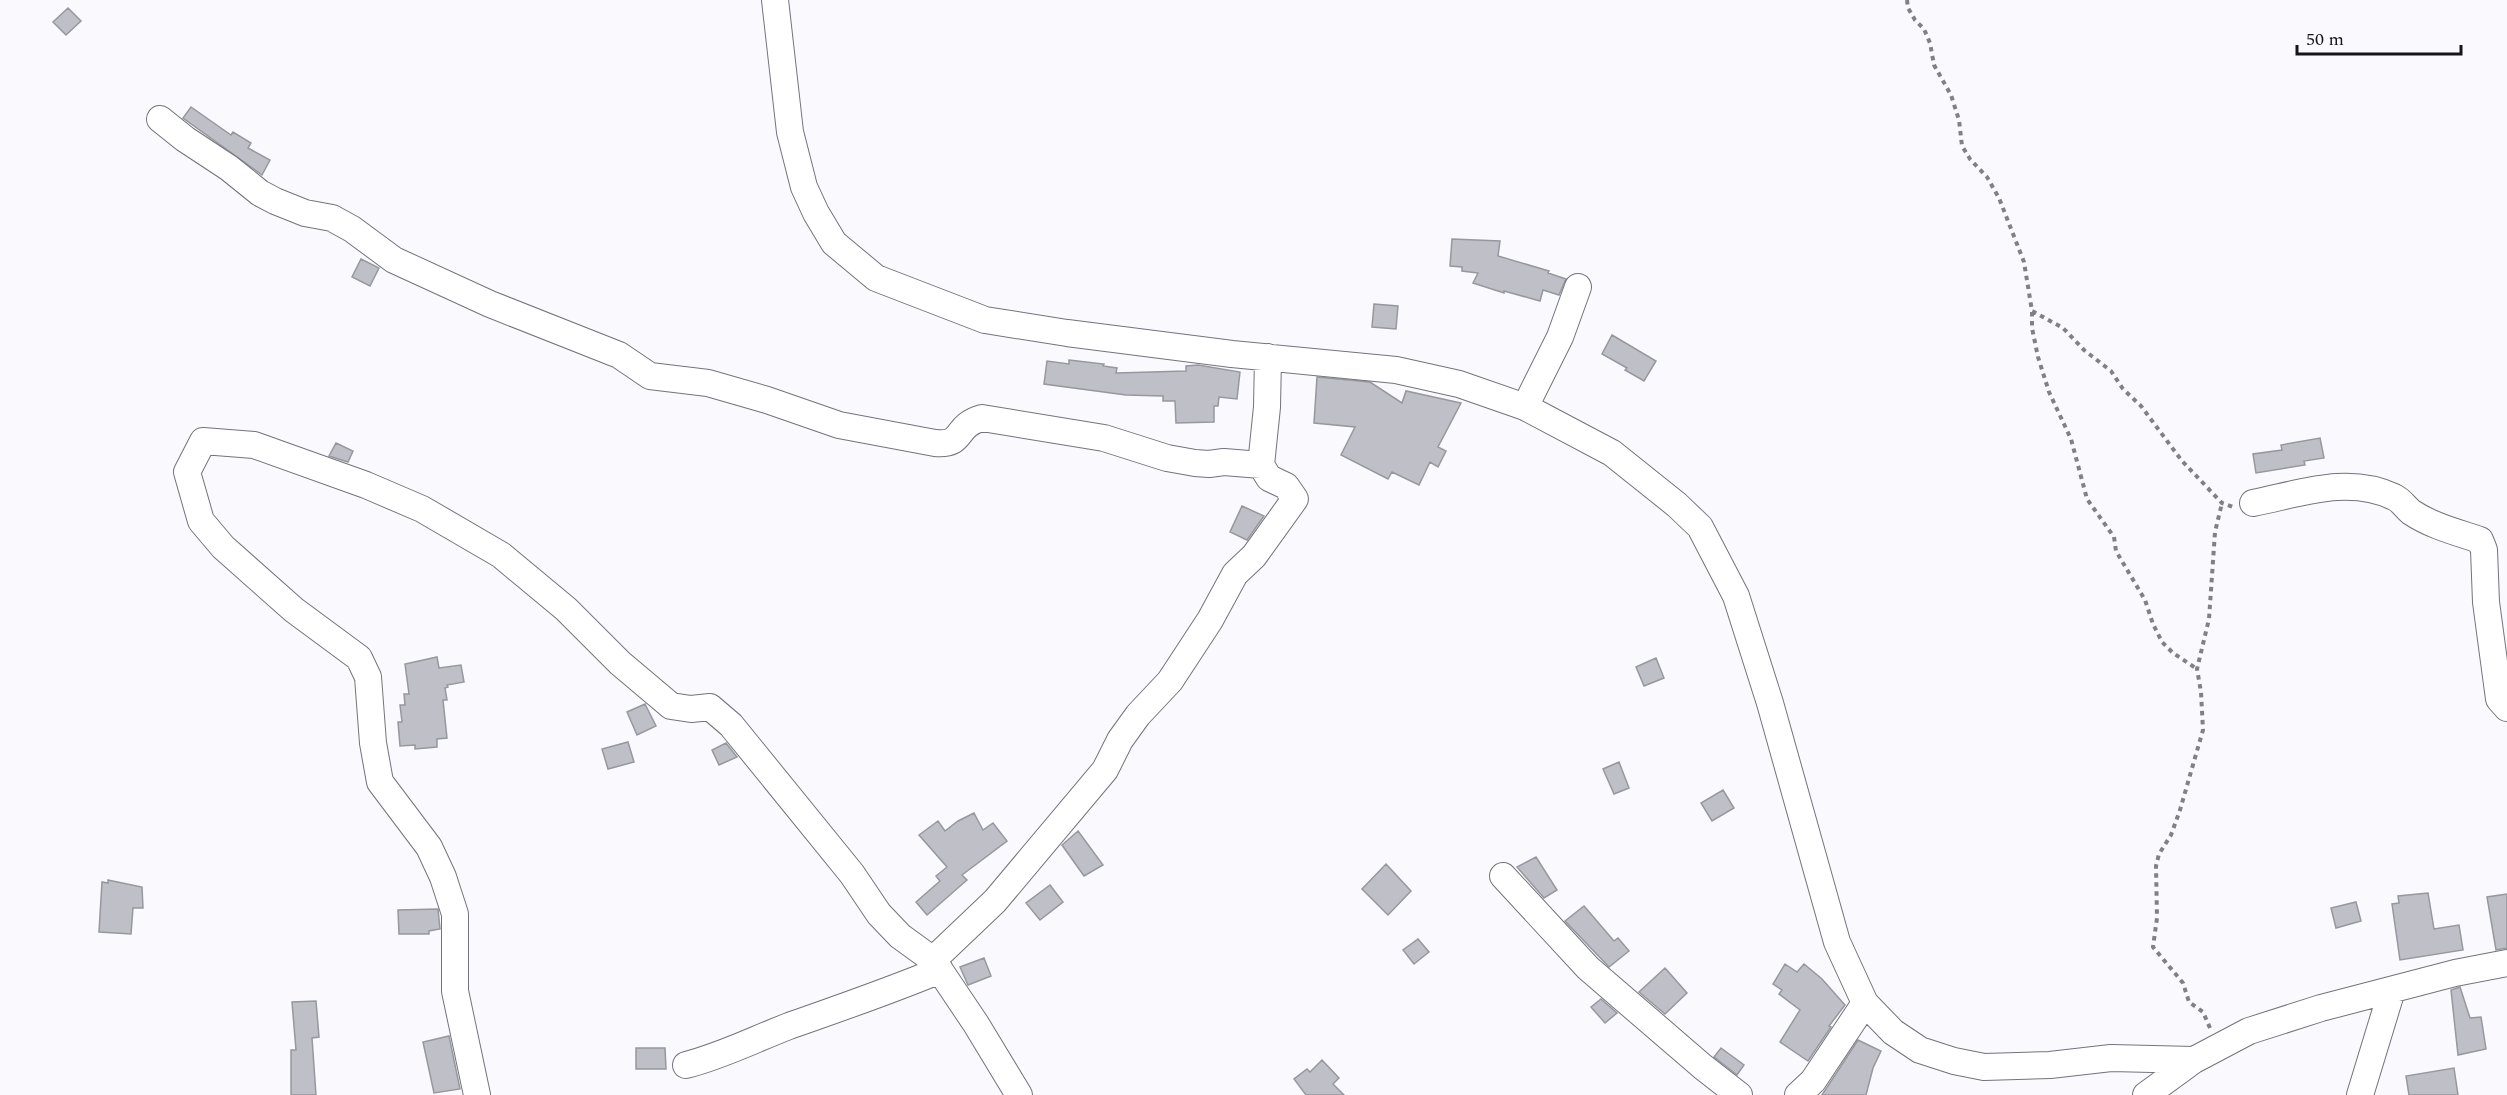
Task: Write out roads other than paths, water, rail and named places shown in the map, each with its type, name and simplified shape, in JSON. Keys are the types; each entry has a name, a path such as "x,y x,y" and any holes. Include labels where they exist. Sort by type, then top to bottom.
{"street":[{"path":"774,0 790,132 804,188 834,243 876,278 985,320 1067,333 1396,370 1459,384 1525,407 1611,453 1677,505 1700,527 1736,596 1770,703 1837,942 1865,1003 1893,1032 1920,1050 1954,1061 1984,1067 2050,1065 2112,1058 2194,1060"},
{"path":"160,119 260,193 275,201 305,213 332,218 352,229 394,260 490,304 619,355 650,376 708,383 767,400 839,425 935,443 948,444 956,439 963,427 971,421 982,418 1104,438 1167,458 1194,463 1224,462 1261,465"},
{"path":"1525,407 1560,337 1578,287"},
{"path":"686,1065 712,1058 787,1027 883,994 936,965 995,901 1105,770 1120,740 1138,715 1170,681 1210,620 1235,573 1254,556 1296,499 1287,486 1269,478 1261,465 1267,407 1268,357"},
{"path":"477,1095 455,991 454,914 429,847 380,782 373,743 368,677 359,658 294,610 223,547 201,521 187,472 203,441 254,445 366,485 422,509 501,555 566,609 620,663 671,706 691,709 710,707 731,725 852,874 879,914 900,936 936,965 976,1024 1019,1095"},
{"path":"2253,503 2312,489 2343,486 2371,489 2396,498 2412,512 2436,526 2480,540 2484,550 2486,602 2499,699 2507,708"},
{"path":"1503,876 1588,968 1739,1095"},
{"path":"2156,1092 2194,1060 2249,1030 2321,1008 2507,963"},
{"path":"2360,1095 2392,990"},
{"path":"1798,1095 1813,1081 1865,1003"}]}
